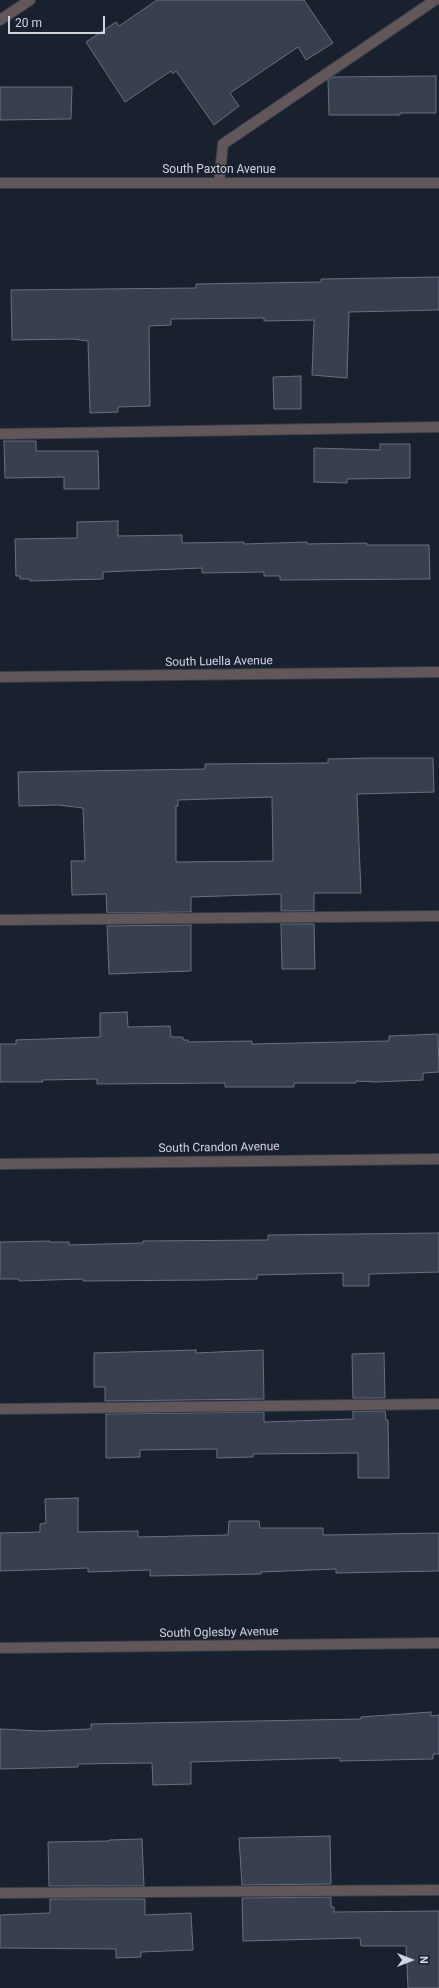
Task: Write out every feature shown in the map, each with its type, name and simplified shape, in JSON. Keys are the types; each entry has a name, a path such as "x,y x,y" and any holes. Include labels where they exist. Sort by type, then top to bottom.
{"street":[{"path":"0,20 30,0"},
{"path":"219,183 223,144 435,0"},
{"name":"South Paxton Avenue","path":"0,183 439,182"},
{"path":"0,434 439,427"},
{"name":"South Luella Avenue","path":"0,677 439,672"},
{"path":"0,920 439,916"},
{"name":"South Crandon Avenue","path":"0,1164 439,1159"},
{"path":"0,1409 439,1404"},
{"name":"South Oglesby Avenue","path":"0,1648 439,1643"},
{"path":"0,1894 439,1890"}],"building":[{"path":"157,0 304,0 333,43 306,60 298,47 230,93 239,106 214,125 176,71 173,74 171,71 125,102 86,42 116,22 119,26"},
{"path":"436,76 436,113 400,113 400,115 329,115 328,80 333,77"},
{"path":"0,87 72,87 71,119 0,120"},
{"path":"439,277 439,310 349,312 347,378 312,375 314,320 264,321 264,318 171,319 171,325 149,326 150,406 118,407 118,412 90,413 88,341 73,339 12,340 11,290 196,288 196,284 321,282 321,279"},
{"path":"301,376 301,409 274,409 273,377"},
{"path":"4,441 36,441 36,451 98,451 99,489 64,489 64,477 5,478"},
{"path":"380,444 410,444 410,478 347,479 347,483 314,482 314,448 380,450"},
{"path":"118,521 118,536 182,535 182,543 244,542 244,544 307,542 307,544 367,543 367,545 429,545 430,579 280,580 280,576 264,576 264,572 202,573 202,568 103,572 103,579 30,581 30,579 20,579 20,576 16,576 15,539 77,538 77,522"},
{"path":"433,758 434,792 357,794 361,893 314,893 314,911 281,911 281,894 191,897 191,912 107,913 106,894 72,895 71,861 85,861 83,808 58,805 19,806 18,772 205,769 205,764 328,763 328,759","holes":["272,797 273,861 176,862 176,806 178,806 178,800"]},
{"path":"281,924 314,924 315,969 282,969"},
{"path":"191,925 191,971 109,974 107,926"},
{"path":"127,1012 128,1027 170,1026 171,1037 183,1037 183,1040 188,1040 188,1042 252,1041 252,1044 389,1041 389,1036 438,1034 439,1072 423,1073 423,1080 377,1082 356,1081 356,1083 294,1083 294,1087 225,1087 225,1083 97,1084 97,1079 42,1080 43,1082 0,1082 0,1044 16,1044 16,1040 100,1037 100,1013"},
{"path":"439,1233 439,1272 369,1274 369,1286 343,1286 343,1273 257,1275 257,1279 207,1280 83,1281 83,1279 19,1281 19,1279 0,1279 0,1242 50,1241 69,1242 69,1245 143,1243 143,1241 268,1240 268,1235"},
{"path":"196,1350 196,1353 263,1350 264,1399 105,1401 105,1387 94,1387 94,1353"},
{"path":"384,1353 385,1398 353,1398 352,1354"},
{"path":"353,1411 385,1411 386,1420 388,1420 389,1478 358,1478 358,1453 253,1454 253,1457 217,1458 217,1449 140,1450 140,1457 106,1458 106,1414 264,1412 264,1422 353,1419"},
{"path":"78,1498 78,1532 138,1531 138,1537 228,1535 229,1521 259,1521 260,1528 323,1528 323,1535 439,1533 439,1571 336,1573 336,1569 261,1572 261,1574 150,1576 150,1570 88,1572 88,1568 0,1571 0,1533 40,1532 40,1524 46,1523 45,1499"},
{"path":"431,1712 431,1716 439,1715 439,1754 433,1754 433,1759 340,1761 340,1758 191,1762 191,1784 153,1785 152,1763 78,1764 78,1767 0,1769 0,1729 41,1731 91,1729 91,1724 361,1719 361,1717"},
{"path":"330,1836 331,1884 242,1885 239,1838"},
{"path":"142,1839 144,1886 49,1886 48,1842"},
{"path":"331,1897 331,1907 334,1907 334,1912 439,1911 439,1988 408,1988 406,1946 361,1946 360,1938 243,1941 242,1898"},
{"path":"50,1899 145,1899 145,1915 191,1913 193,1950 141,1952 141,1957 116,1958 116,1949 0,1948 0,1915 50,1913"}]}
